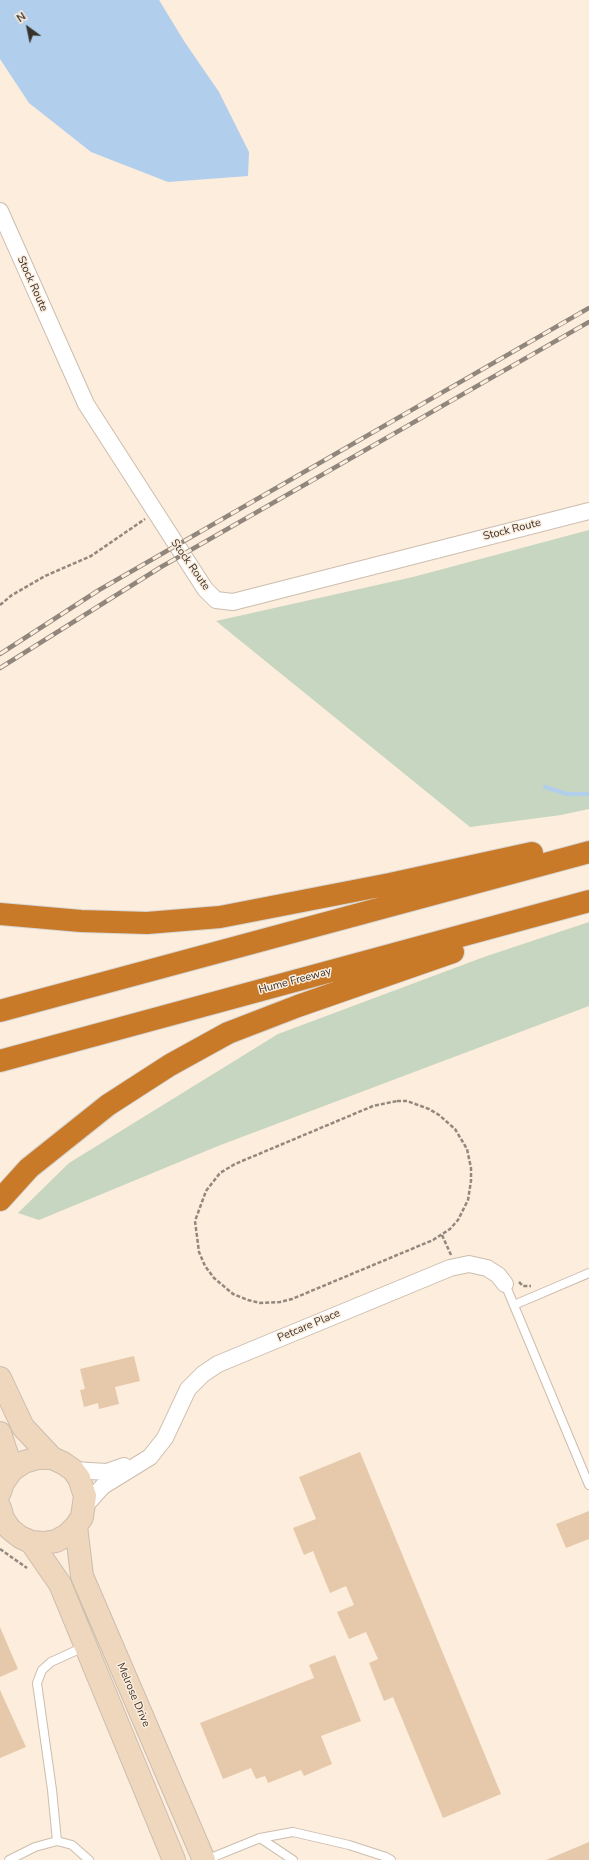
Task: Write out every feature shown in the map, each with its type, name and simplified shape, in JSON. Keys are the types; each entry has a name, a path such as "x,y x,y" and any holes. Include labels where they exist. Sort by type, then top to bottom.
{"highway":[{"path":"0,914 81,921 147,923 220,917 390,884 589,840"},
{"path":"0,1011 589,852"},
{"name":"Hume Freeway","path":"0,1061 589,900"},
{"path":"0,1186 29,1168 108,1105 170,1065 228,1034 298,1006 465,947 501,925"},
{"path":"0,1200 29,1168"}],"main road":[{"path":"0,1378 23,1426 52,1458 73,1470 83,1487 84,1506 82,1517 67,1535 56,1541 44,1543 31,1542 5,1529 0,1508"},
{"path":"0,1433 4,1482"},
{"path":"4,1482 24,1462 38,1458 52,1458"},
{"name":"Melrose Drive","path":"76,1526 82,1576 205,1860"},
{"path":"31,1542 60,1584 174,1860"}],"street":[{"name":"Stock Route","path":"0,211 86,404 205,589 216,600 233,602 589,511"},
{"name":"Petcare Place","path":"84,1506 103,1486 150,1457 165,1438 188,1389 203,1374 218,1364 450,1268 469,1264 487,1268 498,1276 511,1282"},
{"path":"73,1470 107,1472 150,1457"}],"lane":[{"path":"514,1305 589,1273"},
{"path":"511,1282 514,1305 589,1485"},
{"path":"57,1841 52,1790 37,1682 42,1670 51,1662 86,1646"},
{"path":"205,1860 260,1838 292,1832 349,1845 391,1860"},
{"path":"260,1838 293,1860"},
{"path":"9,1860 35,1847 57,1841 72,1845 89,1860"}],"path":[{"path":"0,606 12,595 46,576 91,556 155,513"},
{"path":"407,1101 429,1109 448,1122 462,1139 470,1160 471,1181 468,1200 458,1220 442,1235 292,1299 269,1304 260,1303 233,1294 209,1272 199,1252 195,1221 206,1191 220,1173 235,1164 373,1106 384,1102 407,1101"},
{"path":"442,1235 450,1255 456,1254"},
{"path":"511,1282 523,1286 536,1284"}],"green space":[{"path":"589,530 589,809 561,815 470,827 216,621 413,577"},
{"path":"589,922 589,1006 218,1146 39,1220 18,1213 69,1163 278,1034 484,957"}],"water":[{"path":"0,0 159,0 184,41 219,92 249,152 248,176 168,182 91,152 29,103 0,59"}],"building":[{"path":"134,1356 140,1381 115,1387 119,1404 99,1409 98,1403 84,1407 80,1390 85,1389 80,1369"},
{"path":"360,1452 501,1794 443,1818 393,1697 384,1701 369,1663 378,1659 366,1632 349,1639 337,1612 354,1605 346,1586 330,1593 313,1551 304,1555 293,1528 316,1519 299,1477"},
{"path":"589,1511 589,1539 566,1548 556,1524"},
{"path":"0,1627 18,1669 0,1677"},
{"path":"335,1655 361,1721 321,1736 332,1764 304,1776 301,1770 268,1783 265,1776 256,1779 251,1768 223,1779 200,1723 314,1678 309,1665"},
{"path":"0,1690 26,1747 0,1758"},
{"path":"589,1842 589,1860 546,1860"}],"waterway":[{"path":"545,787 567,794 589,794"}],"railway":[{"path":"0,654 99,590 589,308"},
{"path":"0,668 161,567 589,322"}]}
